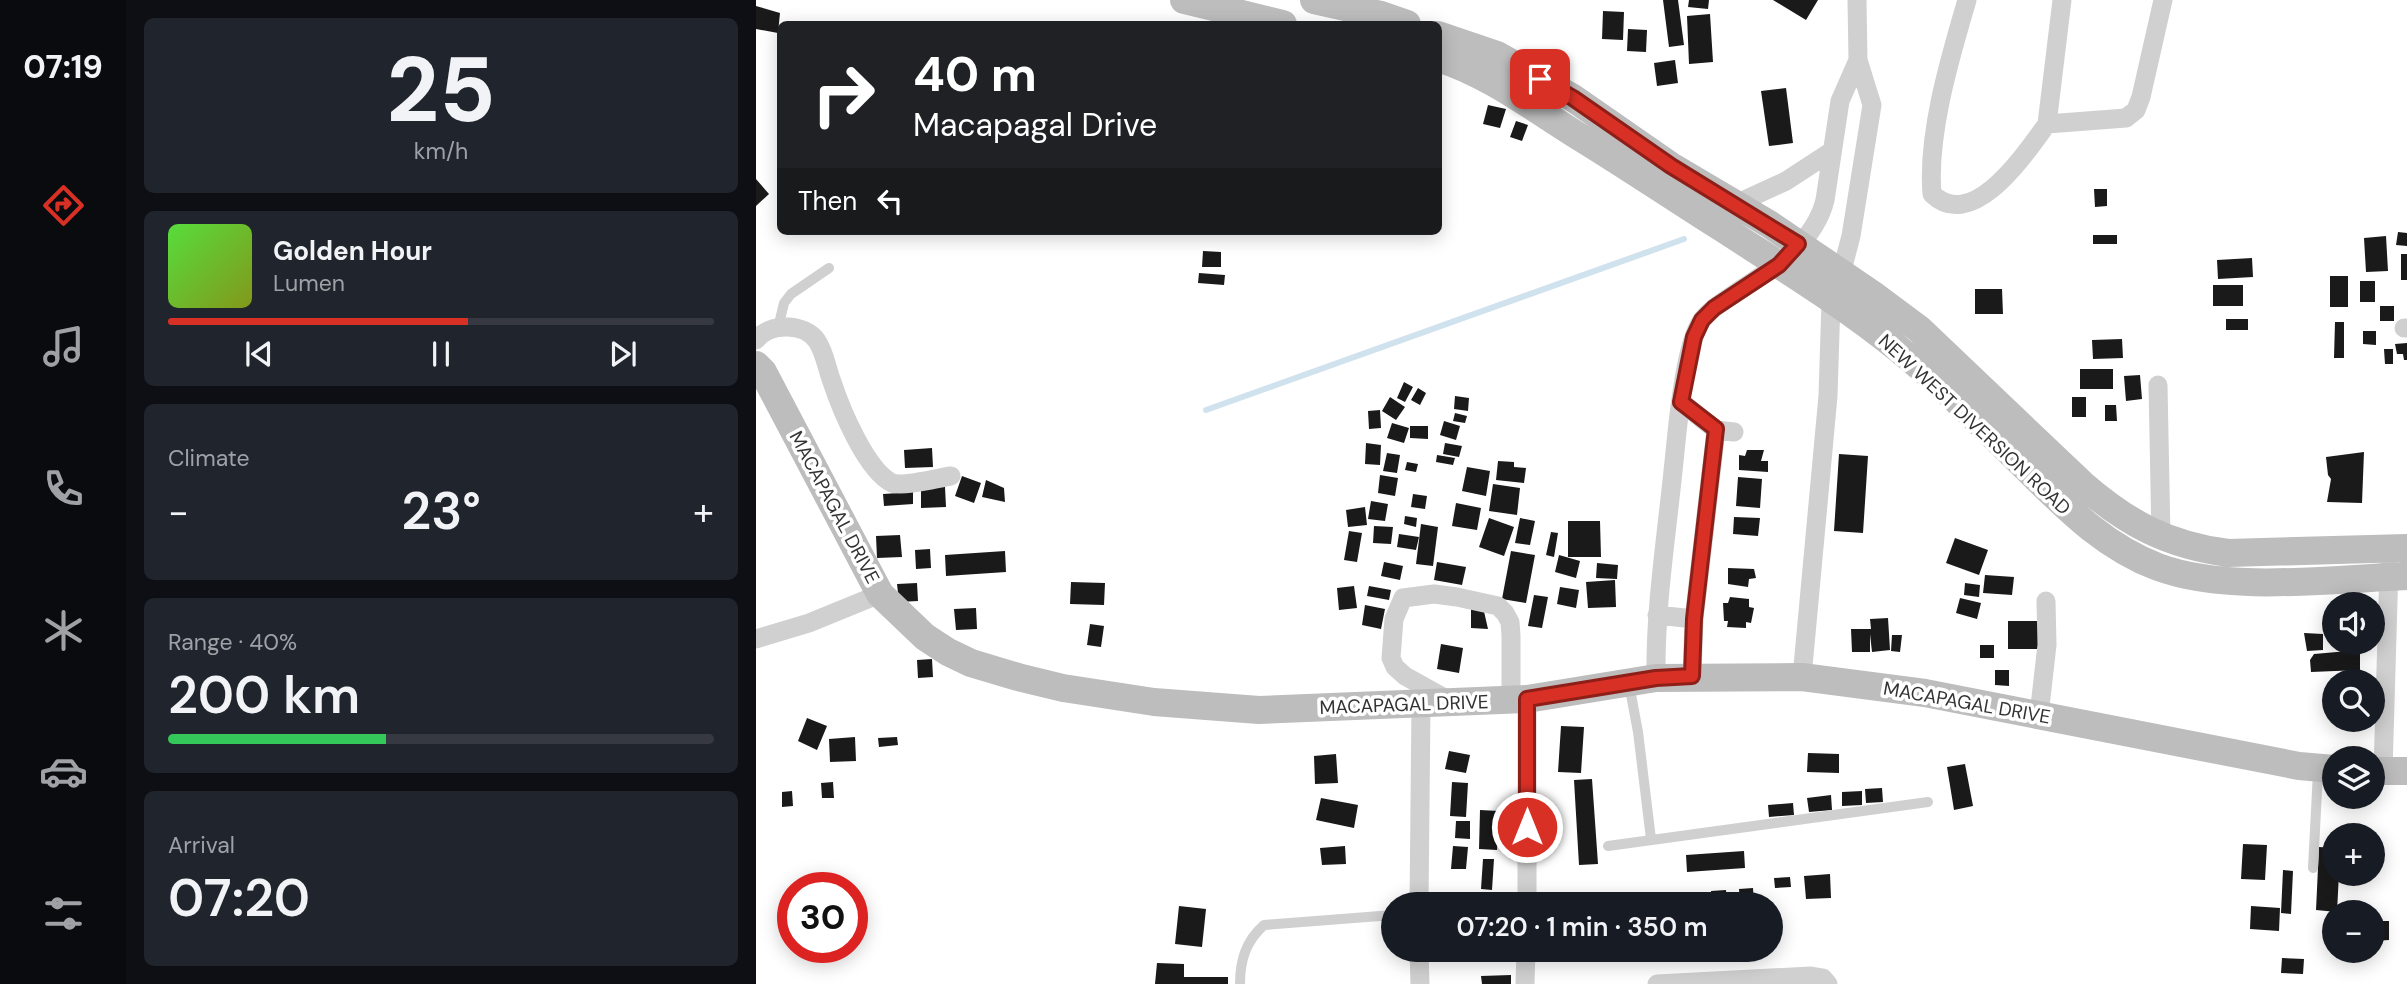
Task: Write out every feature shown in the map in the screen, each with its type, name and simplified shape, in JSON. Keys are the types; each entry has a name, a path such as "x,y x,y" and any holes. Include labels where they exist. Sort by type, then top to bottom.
{"street":[{"path":"1184,0 1271,21"},
{"path":"1314,0 1398,21"},
{"path":"1801,677 1828,396 1831,301 1842,274 1872,105 1858,60 1857,0"},
{"path":"1966,0 1946,71 1930,171 1932,194 1940,202 1963,204 1985,197 2022,157 2047,124 2062,0"},
{"path":"2047,124 2126,118 2136,110 2163,0"},
{"name":"NEW WEST DIVERSION ROAD","path":"1442,36 1497,55 1573,98 1671,166 1736,204 1842,274 1919,329 2109,508 2161,537 2201,550 2228,554 2398,548"},
{"name":"NEW WEST DIVERSION ROAD","path":"1442,60 1498,86 1661,187 1779,265 1901,351 2063,505 2093,531 2125,551 2157,567 2195,577 2227,581 2398,576"},
{"path":"1656,678 1657,615 1681,402 1694,337 1702,320 1714,308 1779,265 1822,213 1840,101 1858,60"},
{"path":"1736,204 1786,181 1832,150"},
{"path":"1829,174 1861,178"},
{"path":"756,340 778,328 797,326 808,331 819,343 844,414 859,443 880,473 897,484 951,476"},
{"name":"MACAPAGAL DRIVE","path":"756,365 764,372 880,594 925,636 948,652 971,663 1018,677 1063,688 1154,702 1259,710 1519,699 1656,678 1801,677 1925,693 2299,766 2322,768"},
{"path":"2158,386 2161,537"},
{"path":"1681,402 1725,431 1694,619 1692,676"},
{"path":"2388,772 2398,548"},
{"path":"756,639 809,623 880,594"},
{"path":"1453,703 1405,676 1395,667 1391,658 1394,619 1403,598 1434,594 1498,606 1506,613 1510,622 1519,699 1526,892"},
{"path":"2039,715 2047,645 2046,601"},
{"path":"1657,615 1694,619"},
{"path":"1419,892 1421,704"},
{"path":"1419,962 1420,984"},
{"path":"1525,984 1526,962"},
{"path":"1657,984 1811,976 1823,978 1828,984"}],"lane":[{"path":"778,328 784,303 790,294 829,268"},
{"path":"1629,683 1651,839"},
{"path":"2313,868 2322,799"},
{"path":"1608,846 1928,802"},
{"path":"1240,984 1245,948 1252,935 1264,925 1381,916"}],"building":[{"path":"1663,0 1678,0 1684,45 1669,47"},
{"path":"1689,0 1709,0 1708,9 1688,7"},
{"path":"1773,0 1818,0 1806,20"},
{"path":"756,6 780,13 777,33 756,29"},
{"path":"1603,11 1624,12 1623,40 1602,39"},
{"path":"1710,14 1713,62 1689,64 1687,16"},
{"path":"1628,29 1647,30 1646,52 1627,51"},
{"path":"1675,60 1678,83 1657,86 1654,63"},
{"path":"1786,88 1793,143 1769,146 1761,91"},
{"path":"1488,105 1506,109 1500,128 1483,124"},
{"path":"1516,121 1528,125 1522,141 1510,137"},
{"path":"756,179 769,194 756,206"},
{"path":"2094,189 2107,189 2107,206 2095,207"},
{"path":"2398,232 2407,233 2407,246 2396,245"},
{"path":"2093,235 2117,235 2117,244 2093,244"},
{"path":"2386,236 2388,271 2366,272 2364,238"},
{"path":"1203,251 1221,252 1221,267 1202,267"},
{"path":"2401,254 2407,254 2407,280 2401,280"},
{"path":"2252,258 2253,277 2218,279 2217,260"},
{"path":"1199,273 1225,275 1224,285 1198,283"},
{"path":"2330,276 2348,276 2348,307 2330,307"},
{"path":"2360,281 2375,281 2375,302 2360,302"},
{"path":"2213,285 2243,285 2243,306 2213,306"},
{"path":"1975,289 2002,289 2003,314 1975,314"},
{"path":"2380,306 2394,306 2394,321 2380,321"},
{"path":"2226,319 2248,319 2248,330 2226,330"},
{"path":"2335,322 2344,322 2344,358 2334,358"},
{"path":"2363,331 2376,331 2376,345 2363,344"},
{"path":"2122,339 2123,358 2093,359 2092,340"},
{"path":"2407,343 2407,360 2404,360 2403,354 2397,354 2395,344"},
{"path":"2384,349 2393,349 2393,364 2385,364"},
{"path":"2080,369 2113,369 2113,389 2080,389"},
{"path":"2140,375 2142,399 2126,401 2124,376"},
{"path":"1404,382 1413,387 1405,402 1397,398"},
{"path":"1418,388 1426,393 1420,405 1411,400"},
{"path":"1455,396 1469,398 1468,411 1454,409"},
{"path":"1390,397 1405,407 1396,420 1382,411"},
{"path":"2072,397 2086,397 2086,417 2072,417"},
{"path":"2105,405 2116,405 2117,421 2105,421"},
{"path":"1380,410 1381,428 1369,429 1368,411"},
{"path":"1455,413 1467,416 1465,423 1453,421"},
{"path":"1444,421 1460,426 1456,440 1440,435"},
{"path":"1392,423 1409,428 1404,443 1387,438"},
{"path":"1410,426 1428,426 1428,439 1410,438"},
{"path":"1366,443 1381,445 1380,465 1365,464"},
{"path":"1445,443 1462,446 1459,457 1443,454"},
{"path":"932,448 933,467 905,468 904,450"},
{"path":"1747,450 1764,450 1761,461 1768,461 1768,472 1739,470 1739,455 1745,456"},
{"path":"2364,452 2362,503 2327,502 2331,479 2326,457"},
{"path":"1387,453 1400,455 1397,473 1383,471"},
{"path":"1839,454 1868,456 1863,533 1834,531"},
{"path":"1437,455 1455,458 1453,465 1436,462"},
{"path":"1498,461 1514,462 1514,467 1526,468 1524,483 1496,480"},
{"path":"1407,462 1418,464 1416,472 1405,470"},
{"path":"1467,467 1490,471 1486,496 1462,491"},
{"path":"1380,475 1398,478 1395,496 1378,493"},
{"path":"962,476 981,483 974,503 955,496"},
{"path":"1738,477 1762,479 1760,508 1736,506"},
{"path":"986,480 1004,488 1005,502 982,497"},
{"path":"1493,484 1520,488 1517,515 1489,511"},
{"path":"945,487 946,507 921,508 921,488"},
{"path":"913,492 913,504 884,506 883,494"},
{"path":"1413,494 1427,496 1425,509 1411,507"},
{"path":"1371,501 1388,504 1385,521 1368,519"},
{"path":"1456,503 1481,508 1477,530 1452,526"},
{"path":"1365,507 1367,525 1348,527 1346,510"},
{"path":"1405,516 1417,518 1416,527 1404,524"},
{"path":"1734,517 1760,518 1758,536 1733,534"},
{"path":"1489,518 1514,527 1504,556 1479,547"},
{"path":"1520,518 1535,521 1530,545 1515,543"},
{"path":"1568,521 1600,521 1601,557 1568,557"},
{"path":"1421,524 1438,527 1433,566 1416,564"},
{"path":"1374,526 1393,527 1391,544 1373,543"},
{"path":"1349,531 1362,533 1357,562 1344,560"},
{"path":"1551,532 1558,533 1554,557 1546,555"},
{"path":"1399,534 1419,537 1416,550 1397,547"},
{"path":"900,535 902,557 877,558 876,536"},
{"path":"1955,538 1988,550 1979,575 1946,563"},
{"path":"930,549 931,568 916,569 915,550"},
{"path":"1005,551 1006,572 946,576 945,555"},
{"path":"1511,551 1535,555 1526,603 1502,599"},
{"path":"1559,555 1580,561 1576,578 1555,572"},
{"path":"1384,562 1403,566 1400,580 1381,576"},
{"path":"1437,562 1466,567 1462,585 1434,580"},
{"path":"1597,563 1618,565 1617,579 1596,578"},
{"path":"1728,568 1754,569 1756,578 1749,579 1748,587 1728,584"},
{"path":"1985,575 2014,577 2012,595 1983,593"},
{"path":"1615,580 1616,607 1588,608 1586,582"},
{"path":"1071,582 1105,583 1104,605 1070,604"},
{"path":"917,583 918,601 899,602 897,584"},
{"path":"1965,583 1980,585 1979,597 1964,595"},
{"path":"1354,586 1357,608 1339,610 1337,588"},
{"path":"1369,586 1391,590 1389,600 1367,596"},
{"path":"1560,587 1579,590 1576,608 1557,604"},
{"path":"1534,595 1548,597 1542,628 1528,626"},
{"path":"1730,597 1749,599 1749,607 1754,608 1751,623 1746,622 1746,628 1727,627 1723,603 1728,603"},
{"path":"1960,598 1981,603 1977,619 1956,613"},
{"path":"1365,605 1385,609 1381,629 1362,625"},
{"path":"1471,606 1483,607 1488,629 1471,628"},
{"path":"976,608 977,629 956,630 954,609"},
{"path":"1888,618 1890,650 1872,652 1870,634 1870,652 1852,652 1851,629 1871,629 1870,619"},
{"path":"2008,621 2039,621 2039,649 2008,649"},
{"path":"1090,624 1104,626 1101,647 1087,645"},
{"path":"2304,633 2322,634 2322,650 2307,651"},
{"path":"1892,635 1902,635 1900,652 1891,651"},
{"path":"1441,644 1463,648 1459,673 1437,669"},
{"path":"1980,645 1994,645 1994,658 1980,658"},
{"path":"2314,654 2360,655 2360,669 2322,669 2322,672 2311,672 2310,660"},
{"path":"932,659 933,677 918,678 917,660"},
{"path":"1995,670 2009,670 2009,686 1995,685"},
{"path":"807,718 827,726 817,750 798,741"},
{"path":"1561,726 1584,727 1581,773 1558,772"},
{"path":"855,737 856,761 830,762 829,739"},
{"path":"897,737 898,745 879,747 878,738"},
{"path":"1449,751 1470,755 1466,773 1445,769"},
{"path":"1808,753 1839,754 1839,773 1807,772"},
{"path":"1336,754 1338,783 1315,784 1314,756"},
{"path":"1965,764 1973,806 1954,810 1947,767"},
{"path":"1592,779 1598,864 1579,865 1574,780"},
{"path":"833,782 834,798 822,798 821,783"},
{"path":"1452,782 1468,783 1466,817 1450,816"},
{"path":"1882,788 1883,802 1866,803 1865,789"},
{"path":"792,791 793,806 782,807 782,792"},
{"path":"1862,791 1862,805 1842,806 1842,792"},
{"path":"1831,795 1832,810 1809,812 1807,798"},
{"path":"1321,798 1358,805 1354,828 1316,820"},
{"path":"1793,803 1794,815 1769,817 1768,805"},
{"path":"1480,810 1499,811 1497,850 1479,849"},
{"path":"1456,821 1470,821 1470,839 1455,838"},
{"path":"2243,844 2267,845 2265,880 2241,879"},
{"path":"1345,846 1346,864 1322,865 1320,848"},
{"path":"1453,846 1468,847 1466,869 1451,869"},
{"path":"2319,847 2322,847 2322,886 2338,886 2338,900 2322,900 2322,911 2316,910"},
{"path":"1744,851 1745,868 1687,872 1686,855"},
{"path":"1483,859 1494,859 1492,890 1481,889"},
{"path":"2283,870 2293,871 2291,914 2281,913"},
{"path":"1830,874 1831,898 1806,899 1804,876"},
{"path":"1790,877 1791,887 1775,888 1774,878"},
{"path":"1753,888 1753,892 1739,892 1739,889"},
{"path":"1179,906 1206,909 1202,947 1175,944"},
{"path":"2251,906 2280,908 2279,931 2250,929"},
{"path":"2385,921 2389,921 2389,940 2385,940"},
{"path":"2282,958 2304,959 2303,974 2281,973"},
{"path":"1157,963 1184,964 1184,977 1228,977 1228,984 1155,984"},
{"path":"1511,975 1511,984 1482,984 1481,976"}],"waterway":[{"path":"1206,410 1684,239"}],"route":[{"path":"1527,827 1527,699 1656,678 1692,676 1694,619 1716,429 1681,402 1694,337 1702,320 1714,308 1779,265 1798,244 1671,166 1573,98 1540,79"}]}
